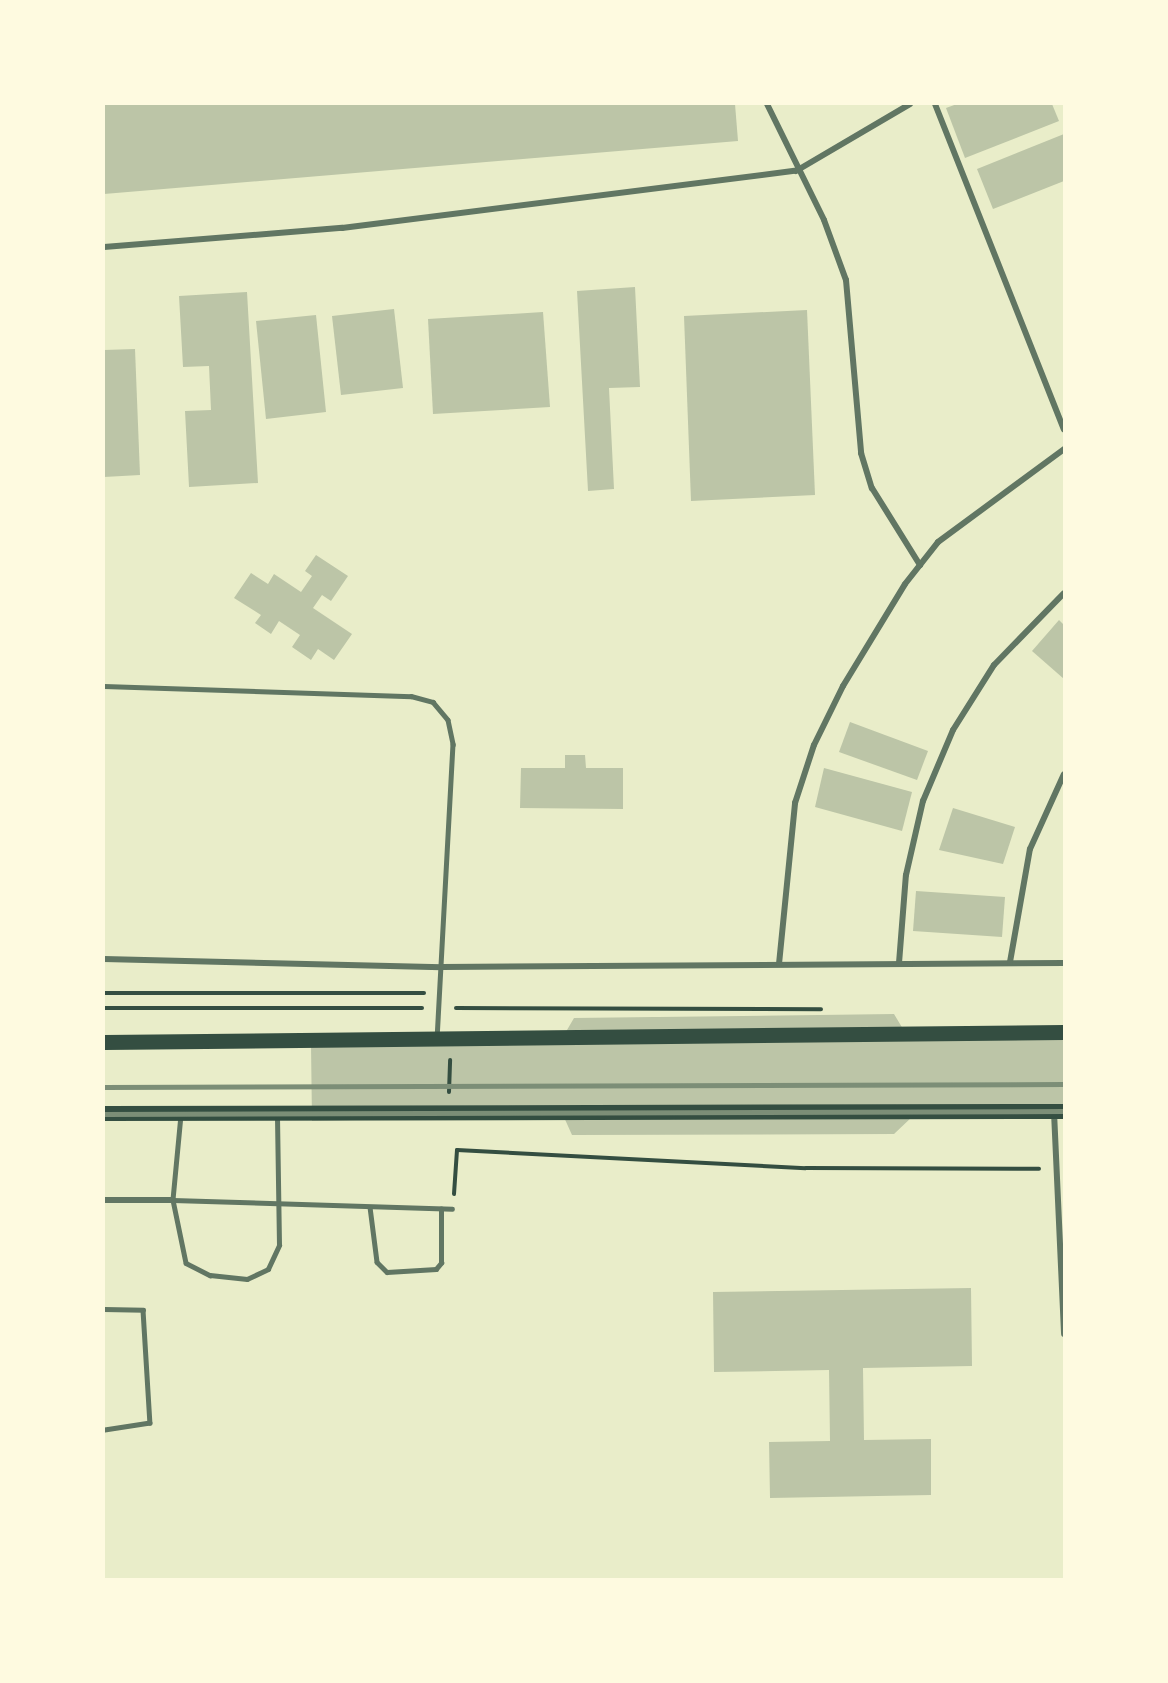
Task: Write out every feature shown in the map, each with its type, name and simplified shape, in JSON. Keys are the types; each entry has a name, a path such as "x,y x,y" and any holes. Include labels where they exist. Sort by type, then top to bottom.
{"main road":[{"path":"104,1042 1065,1032"},
{"path":"104,1113 181,1115 1059,1111"}],"street":[{"path":"767,104 796,171 824,220 846,280 863,462 893,529 920,565"},
{"path":"104,247 342,228 796,171 910,104"},
{"path":"934,104 1065,429"},
{"path":"779,964 795,803 814,745 869,641 938,542 1065,449"},
{"path":"899,963 906,875 923,801 953,730 994,665 1065,593"},
{"path":"1010,962 1030,849 1065,774"},
{"path":"104,959 442,967 1065,963"},
{"path":"1059,1111 1056,1169 1065,1334"},
{"path":"104,1200 173,1200"}],"lane":[{"path":"104,686 411,696 434,702 448,720 453,744 440,1008 443,1038"},
{"path":"181,1115 173,1200 186,1263 210,1275 247,1279 268,1269 279,1245 277,1114"},
{"path":"173,1200 452,1209"},
{"path":"370,1207 377,1262 387,1272 436,1269 441,1263 441,1209"},
{"path":"104,1309 143,1310 150,1423 104,1430"}],"path":[{"path":"104,993 427,993"},
{"path":"104,1008 829,1009"},
{"path":"443,1038 448,1113"},
{"path":"452,1209 457,1150 806,1168 1056,1169"}],"building":[{"path":"104,104 735,104 738,141 104,194"},
{"path":"957,104 1052,104 1059,121 965,158 946,108"},
{"path":"1064,134 1064,181 993,209 977,169"},
{"path":"635,287 640,387 609,388 614,489 588,491 577,291"},
{"path":"247,292 258,483 189,487 185,411 211,410 209,366 183,367 179,296"},
{"path":"394,309 403,388 341,395 332,316"},
{"path":"807,310 815,495 691,501 684,316"},
{"path":"543,312 550,407 433,414 428,319"},
{"path":"316,315 326,412 266,419 256,321"},
{"path":"135,349 140,475 104,477 104,350"},
{"path":"316,555 348,576 331,601 322,595 313,608 352,634 334,660 318,649 311,660 292,647 300,635 279,621 271,634 255,623 261,615 234,598 251,573 268,584 274,574 301,592 312,576 305,571"},
{"path":"1059,620 1064,625 1064,679 1032,651"},
{"path":"850,722 928,751 917,780 839,752"},
{"path":"565,755 585,755 586,768 623,768 623,809 520,808 521,768 565,768"},
{"path":"824,768 912,792 902,831 815,807"},
{"path":"953,808 1015,827 1003,864 939,850"},
{"path":"916,891 1005,897 1002,937 913,931"},
{"path":"894,1014 906,1034 1064,1034 1064,1117 913,1116 894,1134 572,1135 563,1115 312,1121 311,1045 560,1042 574,1018"},
{"path":"971,1288 972,1366 863,1368 864,1440 931,1439 931,1495 770,1498 769,1442 830,1441 829,1370 714,1372 713,1292"}],"railway":[{"path":"104,1087 1064,1084"},
{"path":"104,1114 1064,1111"}]}
